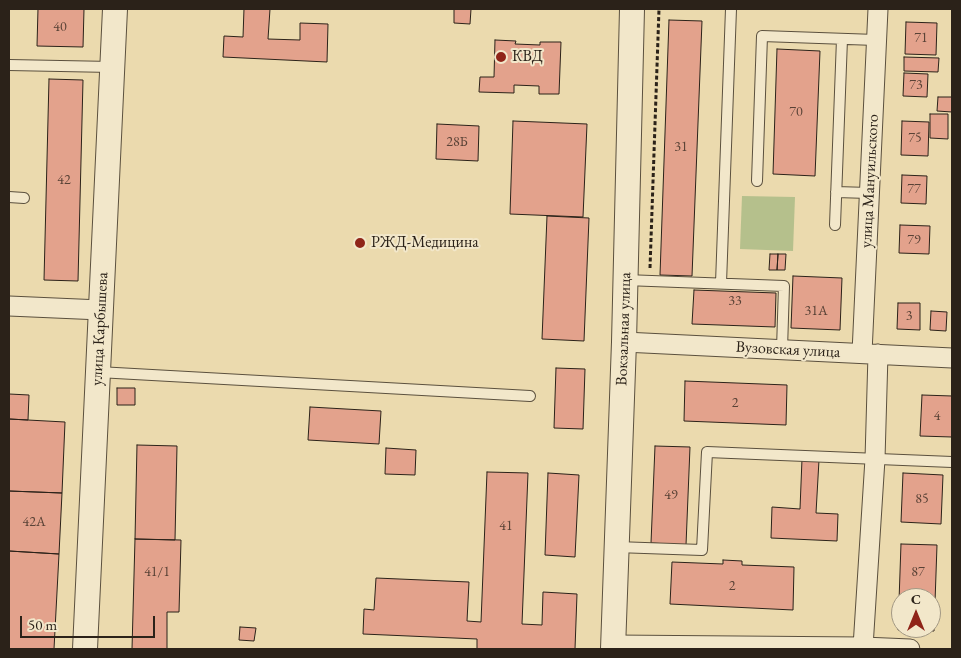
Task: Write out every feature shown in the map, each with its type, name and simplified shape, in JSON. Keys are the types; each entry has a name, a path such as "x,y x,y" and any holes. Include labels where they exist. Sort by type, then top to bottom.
{"street":[{"name":"улица Карбышева","path":"85,649 115,9"},
{"name":"Вокзальная улица","path":"613,647 624,342 632,9"},
{"name":"улица Мануильского","path":"862,647 875,459 870,354 869,193 878,9"},
{"path":"9,306 101,310"},
{"name":"Вузовская улица","path":"624,342 952,358"},
{"path":"613,647 862,647 910,649"}],"lane":[{"path":"721,283 731,9"},
{"path":"757,181 762,36 876,40"},
{"path":"835,225 842,39"},
{"path":"9,64 112,67"},
{"path":"836,192 869,193"},
{"path":"9,197 24,198"},
{"path":"625,280 784,286 782,350"},
{"path":"98,372 530,396"},
{"path":"616,547 702,550 707,452 952,462"}],"path":[{"path":"649,281 659,9"}],"green space":[{"path":"742,196 795,197 793,251 740,249"}],"building":[{"path":"38,9 84,9 83,47 37,46"},
{"path":"244,9 270,9 268,39 300,40 300,23 328,24 327,62 223,57 224,36 243,37"},
{"path":"454,9 471,9 470,24 454,23"},
{"path":"669,20 702,21 692,276 660,275"},
{"path":"906,22 937,23 936,55 905,54"},
{"path":"495,40 516,41 515,44 540,45 540,42 561,42 559,94 539,94 539,86 514,85 514,93 479,92 480,77 494,77"},
{"path":"777,49 820,51 815,176 773,174"},
{"path":"904,57 939,58 938,72 904,71"},
{"path":"904,73 928,74 927,97 903,96"},
{"path":"49,79 83,80 78,281 44,280"},
{"path":"938,97 952,97 952,112 937,111"},
{"path":"930,114 948,114 948,139 930,138"},
{"path":"513,121 587,124 583,217 510,214"},
{"path":"902,121 929,122 928,156 901,155"},
{"path":"437,124 479,126 478,161 436,159"},
{"path":"902,175 927,176 926,204 901,203"},
{"path":"547,216 589,218 584,341 542,339"},
{"path":"900,225 930,226 929,254 899,253"},
{"path":"770,254 778,254 777,270 769,270"},
{"path":"778,254 786,254 785,270 777,270"},
{"path":"793,276 842,278 840,330 791,328"},
{"path":"694,290 776,293 775,327 692,324"},
{"path":"898,303 920,303 920,330 897,329"},
{"path":"931,311 947,312 946,331 930,330"},
{"path":"556,368 585,369 583,429 554,428"},
{"path":"685,381 787,385 786,425 684,421"},
{"path":"117,388 135,388 135,405 117,405"},
{"path":"9,394 29,395 28,420 9,419"},
{"path":"922,395 952,396 952,437 920,436"},
{"path":"310,407 381,411 379,444 308,440"},
{"path":"9,419 65,422 62,493 9,491"},
{"path":"137,445 177,446 175,540 135,539"},
{"path":"655,446 690,447 686,545 651,543"},
{"path":"386,448 416,450 415,475 385,474"},
{"path":"802,459 819,460 816,513 838,514 837,541 771,538 772,507 800,509"},
{"path":"487,472 528,473 522,624 542,625 543,592 577,594 575,649 477,649 477,639 363,634 364,609 374,610 376,578 469,582 467,621 481,622"},
{"path":"548,473 579,475 575,557 545,555"},
{"path":"903,473 943,475 941,524 901,522"},
{"path":"9,491 62,493 59,554 9,551"},
{"path":"135,539 181,540 179,612 167,612 167,649 132,649"},
{"path":"901,544 937,545 936,588 899,588"},
{"path":"9,551 59,554 54,649 9,649"},
{"path":"723,560 742,561 742,565 794,567 793,610 670,604 672,562 723,564"},
{"path":"240,627 256,628 254,641 239,640"}],"place":[{"name":"КВД","path":"501,57"},
{"name":"РЖД-Медицина","path":"360,243"}]}
